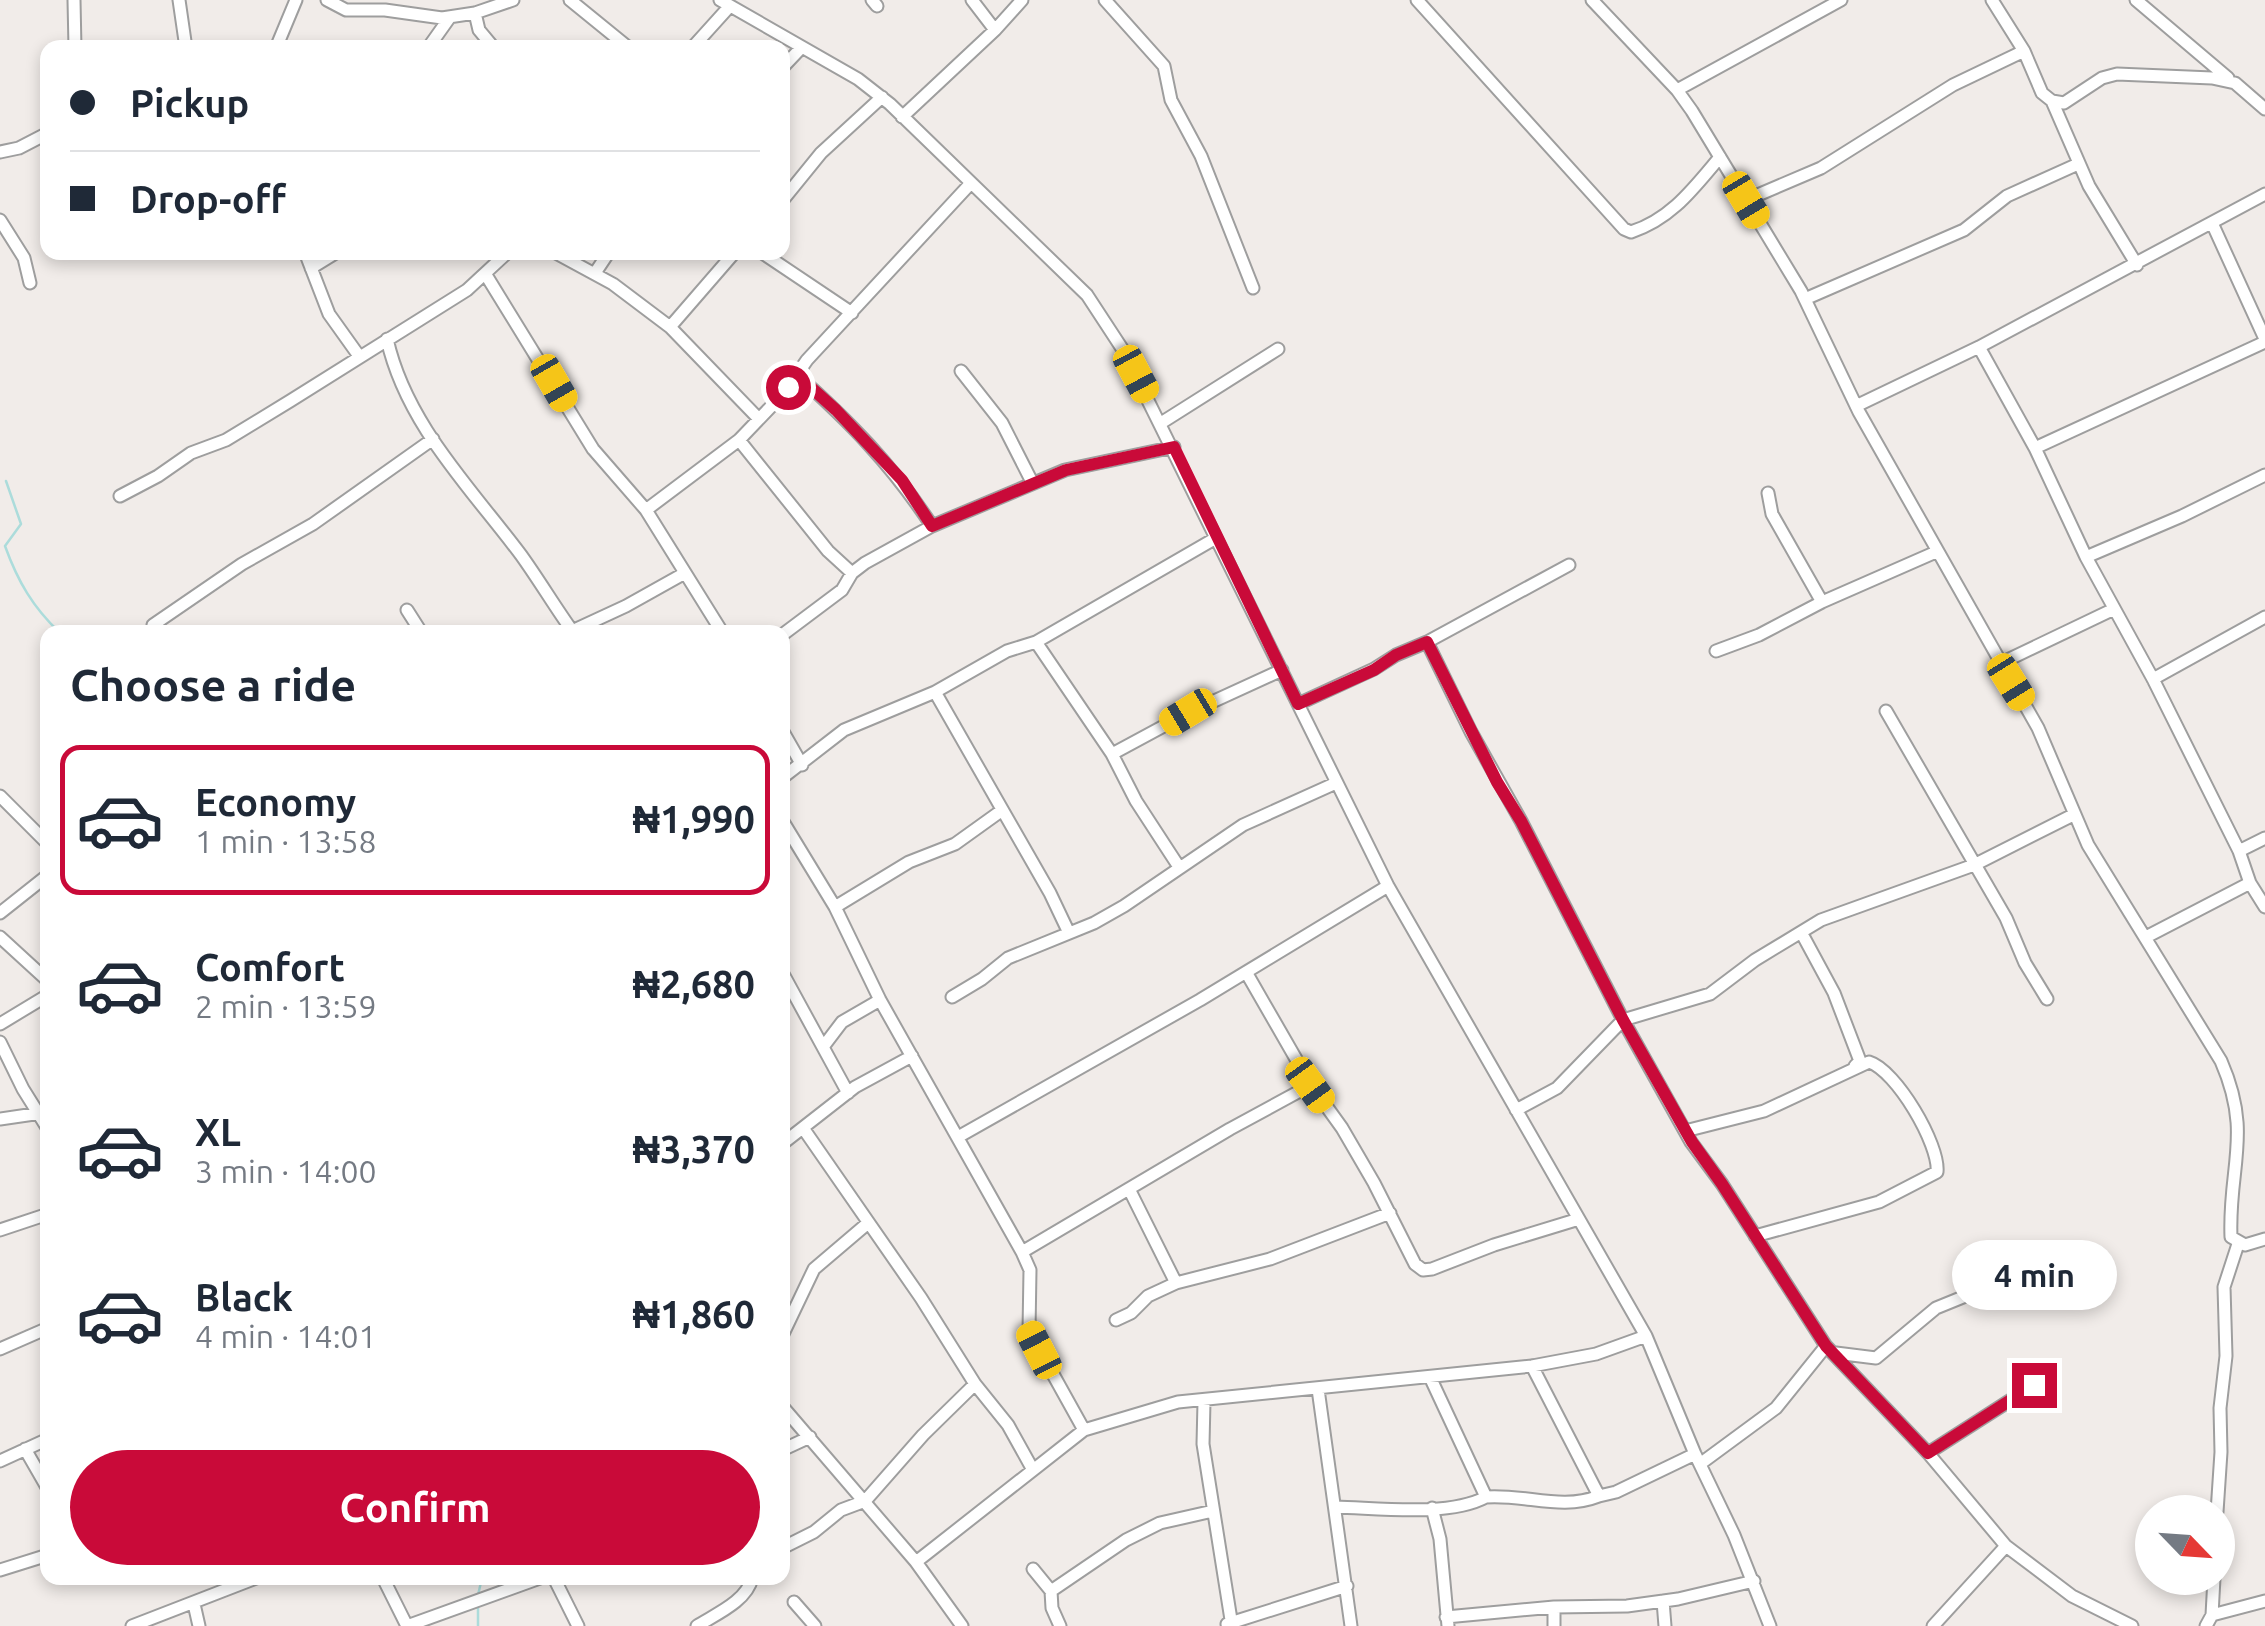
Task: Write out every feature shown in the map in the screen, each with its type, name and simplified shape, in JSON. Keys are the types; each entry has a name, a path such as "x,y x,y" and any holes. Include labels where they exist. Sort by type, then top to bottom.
{"street":[{"path":"74,0 74,40"},
{"path":"179,0 185,40"},
{"path":"280,40 296,0"},
{"path":"327,0 346,10 450,17 475,14 513,0"},
{"path":"570,0 619,40"},
{"path":"972,0 995,30"},
{"path":"902,117 1022,0"},
{"path":"1105,0 1164,66 1171,100 1200,156 1253,288"},
{"path":"1417,0 1624,229 1631,232 1654,224 1684,200 1720,157"},
{"path":"1592,0 1676,90 1746,200 1805,300 1856,406 1936,552 2038,728 2072,814 2106,877 2229,1079 2240,1127 2230,1232 2238,1244"},
{"path":"1676,90 1824,4 1841,0"},
{"path":"1992,0 2024,51 2042,93 2052,101 2078,164 2137,265"},
{"path":"2136,0 2265,109"},
{"path":"698,40 724,2 788,40"},
{"path":"475,14 479,30 487,40"},
{"path":"434,40 450,17"},
{"path":"790,41 882,97 1087,295 1123,350 1388,886 1646,1336 1770,1626"},
{"path":"790,60 801,48"},
{"path":"1746,200 1820,168 1953,84 2024,51"},
{"path":"2052,101 2064,103 2102,78 2117,74 2212,78 2236,83"},
{"path":"790,191 821,153 882,97"},
{"path":"0,152 40,137"},
{"path":"1805,300 1964,230 2007,196 2078,164"},
{"path":"646,510 739,440 941,211 971,183"},
{"path":"1856,406 1979,347 2265,194"},
{"path":"0,220 24,258 30,282"},
{"path":"2035,448 2265,340 2212,224"},
{"path":"308,260 329,314 359,356"},
{"path":"311,268 324,260"},
{"path":"120,496 191,453 226,440 486,276 501,260"},
{"path":"569,260 623,290 670,328 759,419"},
{"path":"594,273 603,260"},
{"path":"670,328 728,260"},
{"path":"773,260 852,313"},
{"path":"486,276 593,450 646,510 717,625"},
{"path":"386,339 394,372 454,473 522,556 567,625"},
{"path":"1979,347 2035,448 2265,907"},
{"path":"1161,422 1278,349"},
{"path":"960,371 1002,423 1032,482"},
{"path":"796,374 902,480 932,526"},
{"path":"152,625 242,564 313,524 433,439"},
{"path":"739,440 828,551 852,573"},
{"path":"790,630 842,590 852,573 932,526 1032,482 1103,460 1174,447"},
{"path":"2086,556 2182,516 2265,474"},
{"path":"1768,493 1772,514 1822,602"},
{"path":"790,773 844,730 936,692 1007,651 1036,642 1216,538"},
{"path":"1716,651 1936,552"},
{"path":"1298,704 1374,670 1569,566"},
{"path":"587,625 684,573"},
{"path":"407,610 417,625"},
{"path":"2000,664 2114,610"},
{"path":"2153,680 2263,623"},
{"path":"1036,642 1112,754 1178,867"},
{"path":"1427,642 1623,1020 1685,1130 1831,1350 1928,1453 2006,1546 2072,1596 2132,1626"},
{"path":"1112,754 1188,712 1282,670"},
{"path":"936,692 1050,892 1068,933"},
{"path":"1886,711 2006,918 2025,963 2047,999"},
{"path":"790,744 802,765"},
{"path":"952,997 1008,958 1124,906 1243,826 1336,783"},
{"path":"0,796 40,836"},
{"path":"835,907 908,862 955,844 1002,811"},
{"path":"1516,1110 1557,1088 1623,1020 1710,994 1801,932 1862,904 1974,864 2072,814"},
{"path":"790,833 835,907 880,1000 1022,1252 1030,1270 1029,1331 1084,1430"},
{"path":"2239,850 2265,838"},
{"path":"0,912 40,881"},
{"path":"2146,937 2250,882"},
{"path":"958,1137 1388,886"},
{"path":"1801,932 1834,993 1860,1061 1852,1069"},
{"path":"0,937 40,974"},
{"path":"1246,972 1310,1085 1342,1128 1415,1264 1423,1270 1579,1219"},
{"path":"790,987 848,1093"},
{"path":"0,1024 40,999"},
{"path":"823,1047 842,1022 880,1000"},
{"path":"0,1042 22,1089 40,1109"},
{"path":"790,1138 848,1093 912,1056"},
{"path":"1685,1130 1764,1111 1869,1062 1886,1072 1927,1134 1937,1158 1937,1172 1879,1202 1755,1236"},
{"path":"1022,1252 1310,1085"},
{"path":"0,1119 40,1114"},
{"path":"803,1128 975,1384 1008,1426 1033,1470"},
{"path":"1129,1189 1176,1283"},
{"path":"1116,1320 1131,1313 1148,1296 1176,1283 1270,1259 1390,1213"},
{"path":"0,1230 40,1217"},
{"path":"790,1319 814,1269 868,1222"},
{"path":"2238,1244 2265,1239"},
{"path":"2218,1495 2220,1408 2226,1356 2224,1287 2238,1244"},
{"path":"1831,1350 1876,1358 1936,1308 1968,1295 2000,1271"},
{"path":"0,1349 40,1332"},
{"path":"916,1562 1084,1430 1154,1408 1178,1402 1532,1366 1596,1354 1646,1336"},
{"path":"1336,1508 1432,1508 1471,1505 1486,1497 1525,1496 1573,1505 1616,1492 1698,1459 1776,1408 1831,1350"},
{"path":"1532,1366 1598,1496"},
{"path":"1430,1377 1486,1497"},
{"path":"790,1544 814,1532 842,1510 865,1502 923,1435 975,1384"},
{"path":"1928,1453 2034,1385"},
{"path":"1318,1390 1351,1626"},
{"path":"1204,1402 1203,1444 1229,1625 1347,1586"},
{"path":"790,1415 916,1562 962,1626"},
{"path":"790,1446 810,1437"},
{"path":"0,1461 40,1442"},
{"path":"25,1449 40,1476"},
{"path":"1432,1508 1440,1538 1447,1622 1554,1607 1663,1602 1754,1581"},
{"path":"1050,1591 1126,1540 1160,1523 1213,1511"},
{"path":"1932,1626 2006,1546"},
{"path":"0,1570 40,1558"},
{"path":"1033,1569 1050,1591 1060,1626"},
{"path":"218,1585 221,1590"},
{"path":"132,1626 236,1585"},
{"path":"386,1585 407,1626 521,1585"},
{"path":"558,1585 578,1626"},
{"path":"697,1626 742,1597 751,1585"},
{"path":"2212,1595 2209,1620 2265,1601"},
{"path":"794,1602 815,1626"},
{"path":"1663,1602 1665,1626"},
{"path":"194,1604 199,1626"},
{"path":"1554,1607 1554,1626"}],"waterway":[{"path":"6,481 21,524 5,546 27,593 52,625"},
{"path":"478,1595 480,1585"},
{"path":"478,1608 478,1626"}],"route":[{"path":"788,387 796,374 836,410 902,480 932,526 1066,470 1174,447 1298,704 1427,642 1623,1020 1692,1142 1826,1346 1928,1453 2034,1385"}]}
